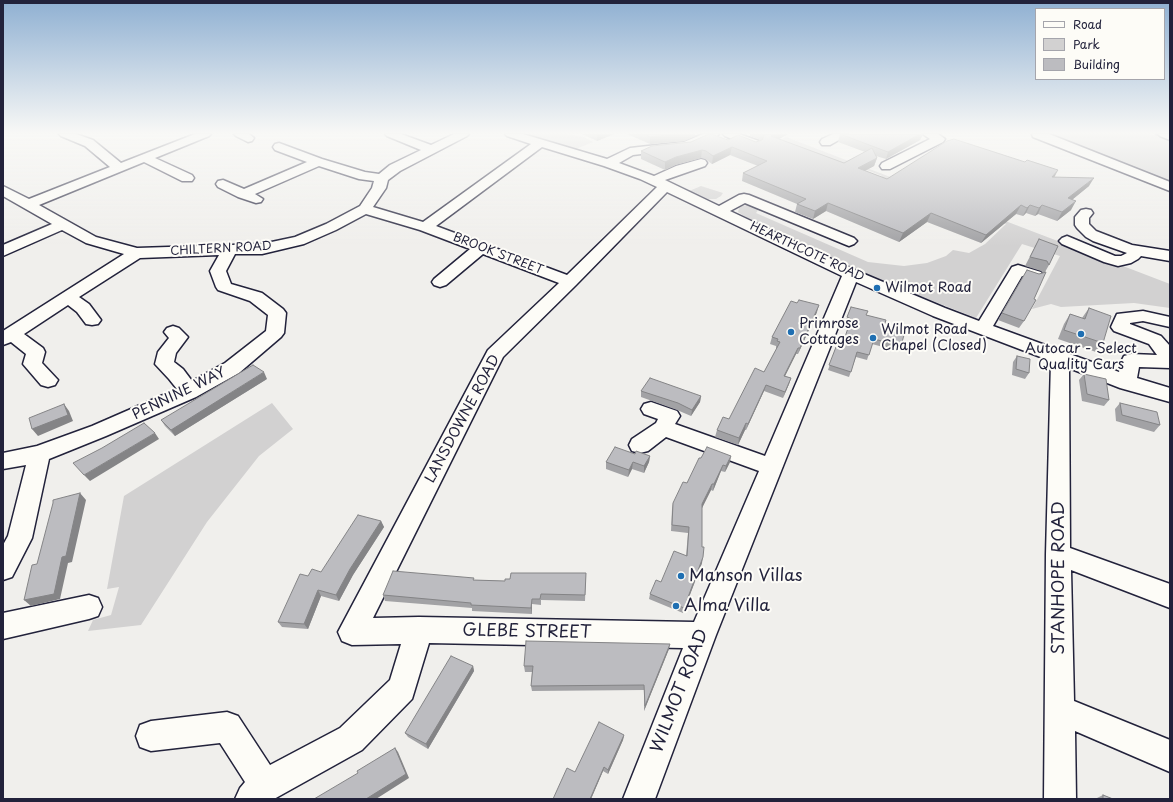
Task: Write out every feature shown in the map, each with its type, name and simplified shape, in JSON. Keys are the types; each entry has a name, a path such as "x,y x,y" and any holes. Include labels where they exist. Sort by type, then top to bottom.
{"main road":[{"path":"1131,171 1170,187"}],"street":[{"path":"28,204 110,171"},
{"path":"173,171 187,178"},
{"path":"243,194 296,171"},
{"path":"349,171 364,176 382,178"},
{"name":"CHILTERN ROAD","path":"3,190 91,240 136,253 230,250 262,248 299,241 331,227 365,209 379,188 382,178 391,171"},
{"name":"BROOK STREET","path":"425,227 501,171"},
{"name":"HEARTHCOTE ROAD","path":"633,171 660,182 851,274 926,307 1127,383 1170,395"},
{"path":"660,182 677,171"},
{"name":"LANSDOWNE ROAD","path":"352,632 495,354 570,282 660,182"},
{"path":"223,184 259,200"},
{"path":"719,211 744,198 849,241"},
{"name":"BROOK STREET","path":"365,209 425,227 570,282"},
{"path":"1086,213 1082,217 1082,225 1091,234 1116,245 1170,256"},
{"path":"3,251 63,224"},
{"path":"1067,241 1118,261 1125,260 1133,256 1136,250"},
{"path":"440,282 481,248"},
{"name":"PENNINE WAY","path":"3,461 39,454 99,431 188,392 232,368 275,333 277,313 256,297 224,287 218,271 230,250"},
{"path":"7,336 136,253"},
{"path":"983,329 1018,270 1035,275"},
{"name":"WILMOT ROAD","path":"639,799 702,634 851,274"},
{"path":"65,298 72,300 83,308 92,320"},
{"path":"1155,340 1168,322 1143,316 1123,318 1120,327 1155,340 1170,359"},
{"path":"172,332 179,337 167,352 164,364 176,374 188,392"},
{"path":"7,336 15,336 36,352 32,364 48,380"},
{"name":"STANHOPE ROAD","path":"1060,358 1058,554 1060,799"},
{"path":"1127,383 1130,360 1170,362"},
{"path":"640,445 662,428 670,416 651,409"},
{"path":"662,428 772,467"},
{"path":"3,569 20,538 39,454"},
{"path":"1058,554 1170,596"},
{"path":"3,626 89,607"},
{"path":"152,736 227,727 258,792 351,739 402,689 419,630"},
{"name":"GLEBE STREET","path":"352,632 419,630 702,634"},
{"path":"1059,710 1170,756"}],"green space":[{"path":"870,171 876,171 1170,284 1170,308 1134,303 1061,307 1051,304 1032,309 1060,256 1022,244 976,318 877,279 738,212 739,208 742,206 750,204 759,209 756,213 868,262 904,266 927,263 946,256 953,250 969,253 985,244 1006,224 878,179 882,176"},
{"path":"1143,171 1170,171 1170,182"},
{"path":"701,186 723,193 716,199 708,199 689,191"},
{"path":"272,403 293,429 259,456 207,522 141,625 88,631 93,620 111,615 119,587 107,589 124,496"}],"building":[{"path":"746,171 867,171 887,179 899,171 1057,171 1052,177 1094,178 1068,198 1076,201 1062,212 1042,205 1039,208 1030,205 1027,208 1021,205 986,235 931,213 903,233 828,203 815,211 797,204 806,199 743,173"},
{"path":"1039,239 1058,246 1049,265 1047,261 1030,257"},
{"path":"1027,270 1039,274 1046,272 1034,299 1036,300 1024,321 1002,313"},
{"path":"799,300 819,305 800,348 798,348 784,376 791,378 785,392 766,385 748,424 746,423 739,438 717,430 723,417 729,419 755,368 764,372 780,342 777,341 778,339 772,337 791,301 797,303"},
{"path":"851,307 868,311 866,315 886,320 883,329 904,335 901,346 874,339 869,355 857,352 851,372 829,365 836,347 841,349 851,319 847,317"},
{"path":"1089,308 1111,316 1103,343 1064,330 1070,314 1085,319"},
{"path":"1017,356 1030,359 1029,373 1016,369"},
{"path":"253,365 264,372 171,430 161,420"},
{"path":"1084,374 1106,379 1109,400 1087,394"},
{"path":"650,378 701,396 692,410 678,403 641,391"},
{"path":"1120,403 1157,412 1160,425 1122,415"},
{"path":"64,404 68,415 32,429 29,418"},
{"path":"144,423 155,433 84,475 73,463 102,448"},
{"path":"615,447 635,454 636,451 650,456 644,466 633,462 629,470 606,462"},
{"path":"707,447 731,456 726,466 723,465 702,504 703,557 684,608 650,594 656,580 661,582 674,551 687,556 689,527 672,525 673,503 683,482 687,483 699,458 701,458"},
{"path":"80,493 66,556 62,557 54,594 24,600 32,565 37,564 53,500"},
{"path":"358,515 381,521 350,569 336,595 318,590 304,624 278,622 300,574 308,576 312,569 321,572"},
{"path":"393,571 474,578 473,580 505,581 505,579 510,579 511,573 586,573 585,595 541,594 540,599 532,599 531,608 471,605 471,603 383,595"},
{"path":"526,641 670,644 645,706 644,685 531,686 533,666 524,666"},
{"path":"451,656 473,666 426,744 405,733"},
{"path":"599,722 624,735 608,770 604,767 590,799 553,799 567,768 575,772"},
{"path":"395,748 406,774 366,799 314,799 358,773 357,771"},
{"path":"1103,795 1113,799 1103,799"}],"place":[{"name":"Wilmot Road","path":"877,288"},
{"name":"Primrose Cottages","path":"791,332"},
{"name":"Autocar - Select Quality Cars","path":"1081,334"},
{"name":"Wilmot Road Chapel (Closed)","path":"873,338"},
{"name":"Manson Villas","path":"681,576"},
{"name":"Alma Villa","path":"676,606"}]}
